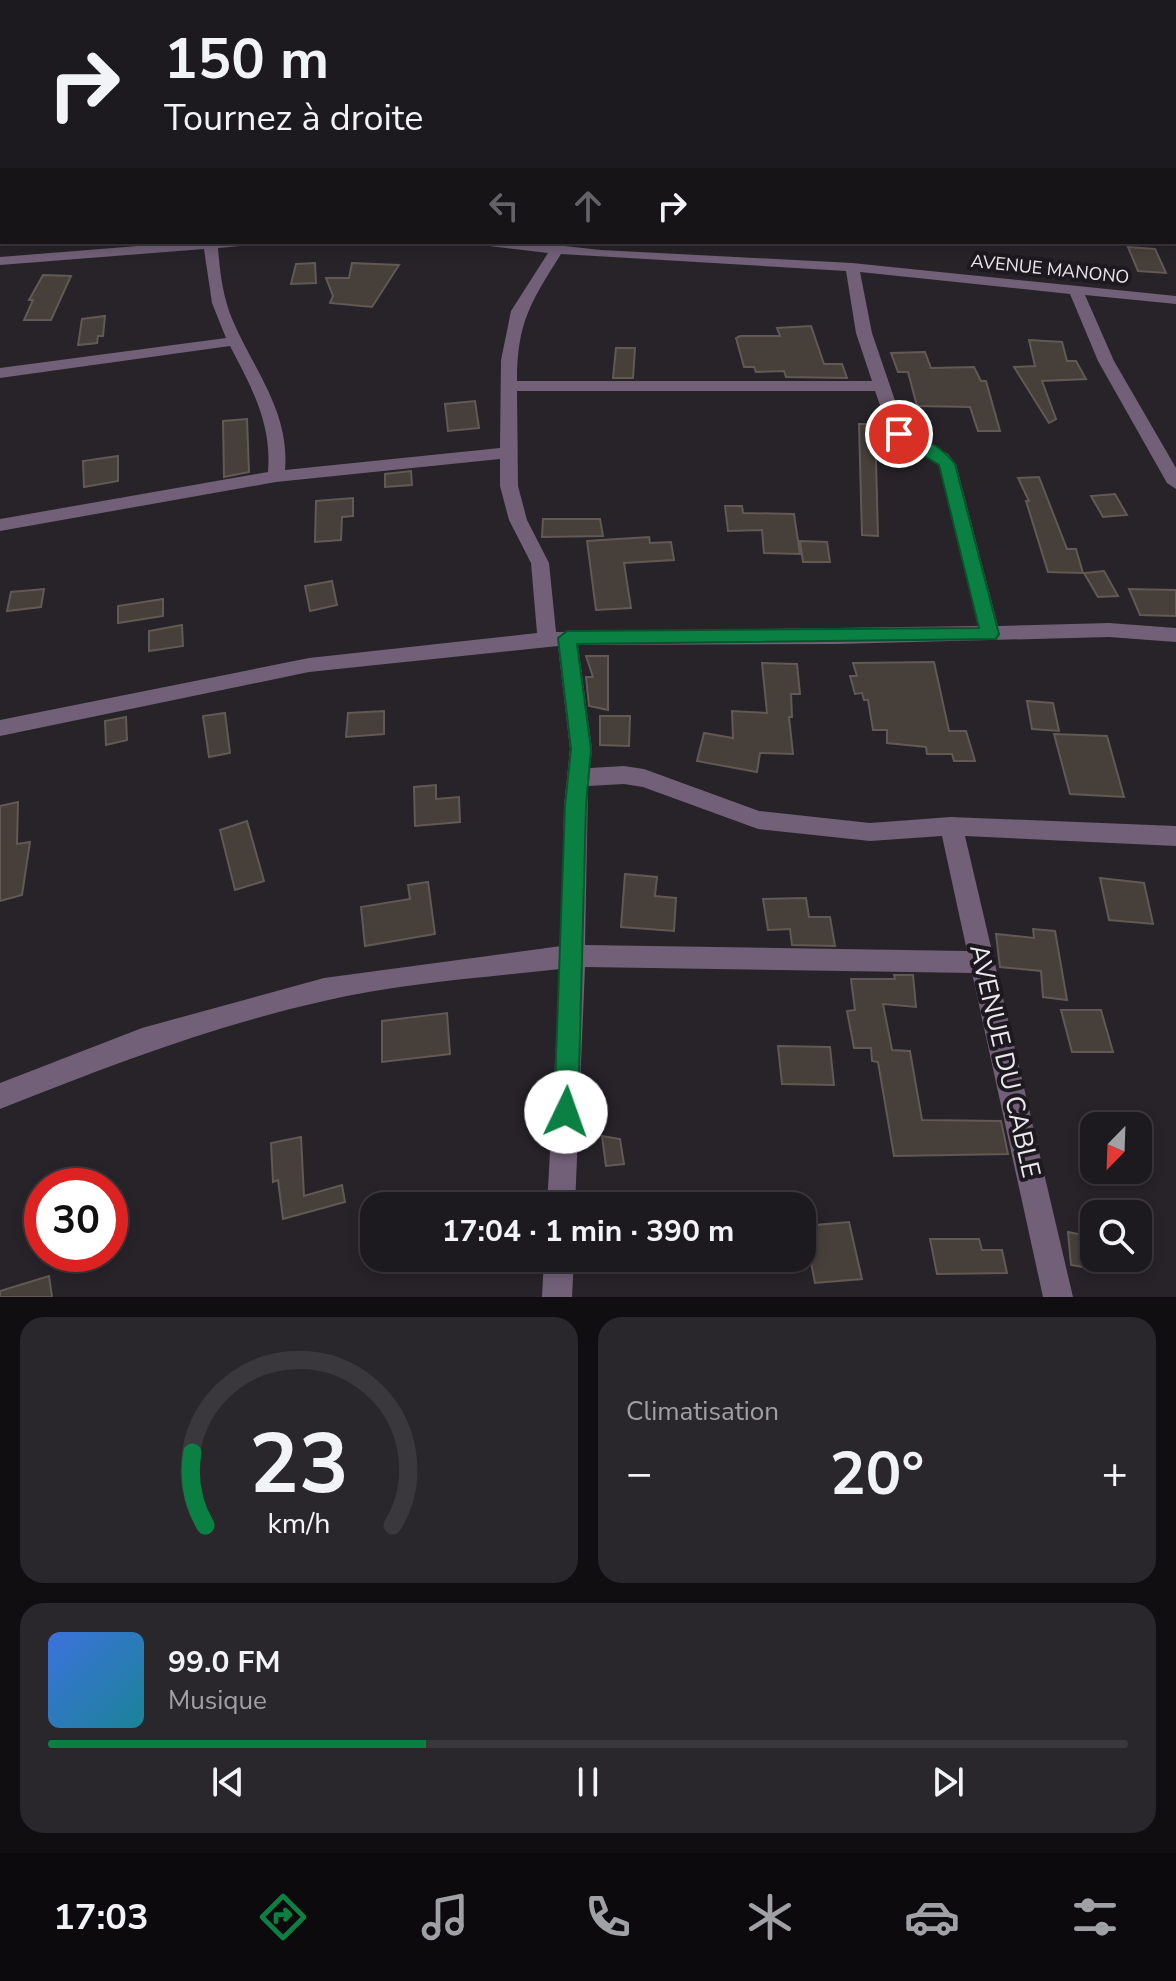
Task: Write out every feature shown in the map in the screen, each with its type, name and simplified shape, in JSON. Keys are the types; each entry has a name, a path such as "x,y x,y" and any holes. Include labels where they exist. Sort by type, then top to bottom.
{"street":[{"path":"0,261 199,244"},
{"path":"211,244 219,303 269,405 278,459 276,476"},
{"name":"AVENUE MANONO","path":"508,244 852,267 1176,300"},
{"path":"557,249 514,321 507,453 512,502 540,563 581,749 562,1192"},
{"path":"852,267 864,333 899,434 938,455 947,464 990,634"},
{"path":"1076,291 1106,361 1176,483"},
{"path":"0,373 236,341"},
{"path":"509,386 882,386"},
{"path":"0,525 276,476 507,453"},
{"path":"0,728 309,665 557,639 1109,630 1176,635"},
{"path":"578,778 624,775 644,778 758,820 870,832 951,826 1176,836"},
{"name":"AVENUE DU CABLE","path":"951,826 1058,1297"},
{"path":"0,1096 142,1040 324,989 573,956 982,962"},
{"path":"557,1297 558,1272"}],"building":[{"path":"1128,247 1155,249 1166,273 1138,271"},
{"path":"315,263 316,283 291,284 296,264"},
{"path":"352,263 399,265 372,307 330,303 333,296 326,278 349,278"},
{"path":"43,275 71,276 51,320 24,320 33,300 29,300"},
{"path":"105,316 103,336 98,336 97,343 78,345 82,319"},
{"path":"811,326 824,364 842,364 847,378 786,377 784,371 756,372 754,367 744,367 736,338 780,336 777,328"},
{"path":"1029,340 1062,342 1067,361 1076,361 1086,379 1042,381 1056,419 1049,423 1014,367 1035,366"},
{"path":"616,348 635,348 633,378 613,378"},
{"path":"925,352 931,368 974,367 981,381 986,381 1000,431 978,431 970,407 917,406 908,372 898,372 891,353"},
{"path":"475,401 479,428 448,431 445,404"},
{"path":"247,419 249,472 224,477 223,421"},
{"path":"859,424 875,424 878,536 862,535"},
{"path":"118,456 118,481 84,487 83,461"},
{"path":"411,471 412,485 385,487 385,474"},
{"path":"1039,477 1067,549 1076,549 1083,573 1048,572 1026,501 1029,501 1018,478"},
{"path":"1115,494 1127,515 1103,517 1091,496"},
{"path":"353,498 353,516 342,517 341,540 315,542 316,501"},
{"path":"725,506 742,506 743,513 794,514 800,554 764,553 762,530 728,531"},
{"path":"543,519 600,519 603,536 542,537"},
{"path":"649,537 650,543 671,542 674,560 624,563 631,608 596,610 587,541"},
{"path":"800,541 827,542 830,562 803,562"},
{"path":"1104,571 1118,596 1098,597 1084,573"},
{"path":"332,581 337,605 310,611 305,586"},
{"path":"44,589 41,607 7,611 11,592"},
{"path":"1129,589 1176,590 1176,616 1140,615"},
{"path":"163,599 163,616 118,623 118,606"},
{"path":"182,625 183,646 149,651 149,631"},
{"path":"586,656 608,656 608,710 589,706 586,677 593,677"},
{"path":"934,662 949,731 966,731 975,761 954,761 952,754 927,754 926,747 887,743 887,730 873,730 868,700 864,700 862,693 855,694 850,676 857,676 853,663"},
{"path":"762,663 797,664 800,694 791,694 792,717 789,717 793,754 760,753 757,772 697,761 704,733 733,738 732,711 767,713"},
{"path":"1027,701 1053,703 1059,731 1032,729"},
{"path":"384,711 384,734 346,737 348,713"},
{"path":"225,713 230,753 209,757 203,716"},
{"path":"600,716 630,716 629,746 600,745"},
{"path":"126,717 127,740 106,745 105,721"},
{"path":"1054,734 1107,736 1124,797 1070,794"},
{"path":"436,785 436,799 459,797 460,822 415,826 414,787"},
{"path":"18,802 17,844 30,842 22,895 0,901 0,806"},
{"path":"247,821 264,881 235,890 220,830"},
{"path":"625,874 657,877 655,896 676,898 674,931 621,927"},
{"path":"1100,878 1144,883 1153,924 1109,920"},
{"path":"428,882 435,934 365,946 361,907 410,899 408,885"},
{"path":"806,898 809,917 830,917 835,946 792,945 790,929 768,930 763,899"},
{"path":"1033,929 1055,931 1067,1000 1043,997 1041,971 1000,967 996,934 1034,938"},
{"path":"894,975 913,975 916,1007 883,1004 892,1050 910,1051 922,1120 1001,1121 1008,1154 894,1156 878,1062 872,1061 871,1048 854,1048 847,1011 855,1010 851,979 895,979"},
{"path":"1061,1010 1101,1010 1113,1052 1072,1052"},
{"path":"447,1013 450,1054 382,1062 382,1021"},
{"path":"778,1046 830,1047 834,1085 782,1084"},
{"path":"602,1136 620,1139 624,1164 606,1166"},
{"path":"301,1137 304,1196 342,1185 345,1202 283,1219 278,1180 273,1182 271,1143"},
{"path":"849,1222 862,1279 815,1283 816,1225"},
{"path":"1068,1232 1080,1234 1080,1267 1071,1265"},
{"path":"930,1239 979,1239 982,1250 1002,1250 1007,1273 937,1274"},
{"path":"49,1276 52,1297 0,1297 0,1291"}],"route":[{"path":"566,1112 574,939 575,806 581,749 567,638 990,634 947,464 938,455 899,434"}]}
